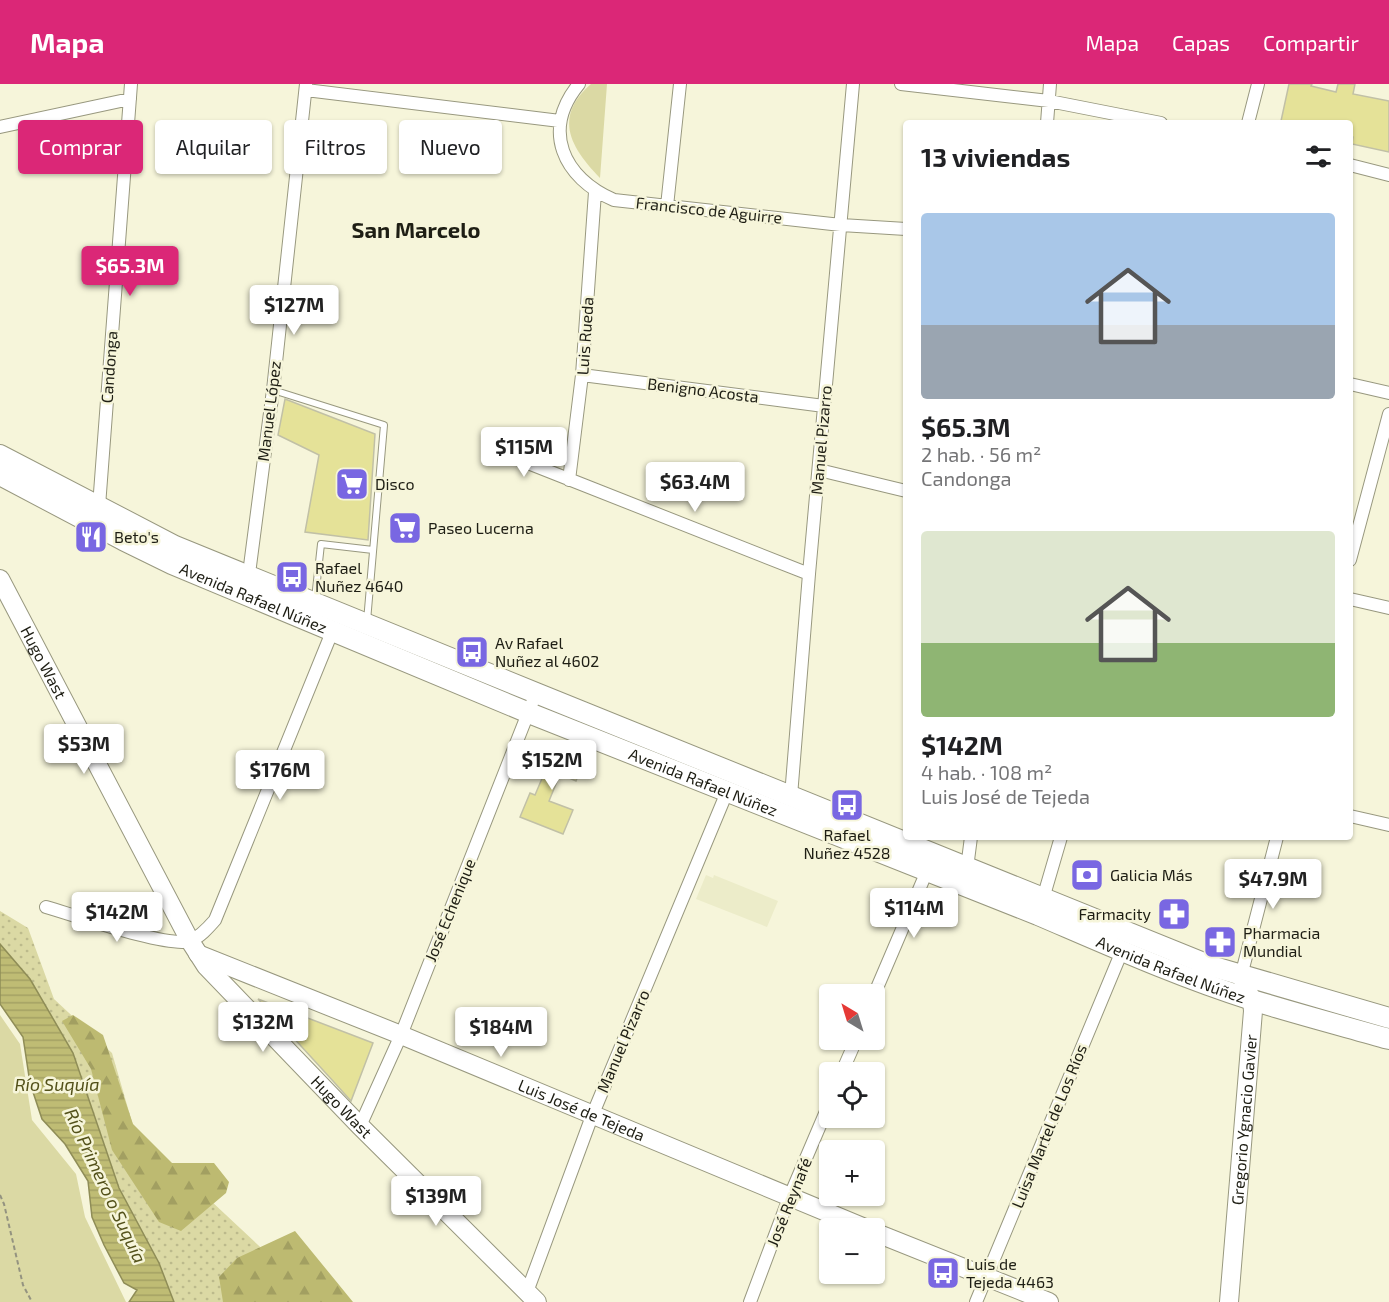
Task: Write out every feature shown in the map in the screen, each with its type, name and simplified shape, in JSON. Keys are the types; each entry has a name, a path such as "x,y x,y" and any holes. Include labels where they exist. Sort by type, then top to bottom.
{"main road":[{"name":"Avenida Rafael Núñez","path":"0,455 175,546 332,632 529,713 927,871 1041,906 1241,976 1389,1018"},
{"name":"Avenida Rafael Núñez","path":"0,474 139,548 244,585 314,603 967,868 1122,951 1252,1000 1389,1039"},
{"name":"Hugo Wast","path":"0,579 194,947 220,982 360,1126 532,1297"},
{"name":"Luis José de Tejeda","path":"194,947 840,1218"},
{"name":"Gregorio Ygnacio Gavier","path":"1229,1302 1253,1011 1252,1000 1241,976"},
{"path":"885,1236 1049,1302"}],"street":[{"name":"Candonga","path":"99,506 131,84"},
{"path":"306,87 560,121 570,96 579,84"},
{"path":"667,206 680,84"},
{"name":"Manuel Pizarro","path":"791,796 853,84"},
{"path":"901,84 1049,101 1146,120"},
{"path":"1047,120 1050,84"},
{"path":"1249,120 1258,84"},
{"name":"Manuel López","path":"244,585 273,390 306,87"},
{"path":"0,127 130,99"},
{"name":"Francisco de Aguirre","path":"560,121 560,135 571,167 579,179 595,192 614,200 841,225 903,229"},
{"path":"1353,166 1389,175"},
{"name":"Luis Rueda","path":"569,480 582,375 595,192"},
{"name":"Benigno Acosta","path":"582,375 824,406"},
{"path":"1353,385 1389,393"},
{"path":"1353,549 1389,414"},
{"path":"490,448 809,574"},
{"path":"819,470 903,489"},
{"path":"1353,600 1389,608"},
{"path":"194,947 215,920 332,632"},
{"name":"José Echenique","path":"360,1126 401,1035 536,693"},
{"name":"Manuel Pizarro","path":"532,1297 592,1116 727,792"},
{"path":"1353,817 1389,825"},
{"path":"967,868 971,840"},
{"path":"1041,906 1060,840"},
{"path":"1241,976 1276,840"},
{"path":"879,984 927,871"},
{"name":"Luis José de Tejeda","path":"46,907 148,937 194,947"},
{"name":"Luisa Martel de Los Ríos","path":"976,1302 1122,951"},
{"name":"José Reynafé","path":"750,1302 789,1198 819,1128"}],"lane":[{"path":"273,390 384,424 367,625"},
{"path":"314,603 321,544 373,550"}],"path":[{"path":"0,1195 23,1285 32,1302"}],"shaded area":[{"path":"591,84 607,84 600,178 581,155 570,132 569,120 572,108 579,96"},
{"path":"706,875 713,878 714,875 778,901 767,927 696,899"},
{"path":"0,911 28,928 54,999 112,1053 134,1129 319,1302 174,1302 159,1263 119,1188 73,1053 30,979 0,944"},
{"path":"0,1015 20,1044 32,1120 76,1174 85,1217 126,1302 0,1302"}],"green space":[{"path":"73,1015 103,1035 133,1124 172,1163 214,1163 229,1182 226,1193 181,1231 159,1222 112,1150 91,1069 62,1021"},
{"path":"295,1231 353,1302 223,1302 219,1277 237,1258"}],"water":[{"name":"Río Suquía","path":"0,944 30,979 73,1053 119,1188 159,1263 174,1302 129,1302 137,1290 124,1283 104,1245 92,1217 88,1181 65,1144 42,1119 30,1083 23,1037 0,1004"}],"building":[{"path":"1289,84 1312,84 1311,86 1336,92 1338,84 1355,84 1353,94 1389,101 1389,152 1353,144 1353,120 1281,120"},
{"path":"285,399 375,434 368,540 305,532 319,455 278,435"},
{"path":"547,745 584,760 576,781 560,774 549,801 573,810 563,834 520,817 530,793 535,795 546,769 538,766"},
{"path":"258,999 373,1043 351,1101 333,1081"}],"place":[{"name":"Disco","path":"352,484"},
{"name":"Paseo Lucerna","path":"405,528"},
{"name":"Beto's","path":"91,537"},
{"name":"Rafael Nuñez 4640","path":"292,577"},
{"name":"Av Rafael Nuñez al 4602","path":"472,652"},
{"name":"Rafael Nuñez 4528","path":"847,805"},
{"name":"Galicia Más","path":"1087,875"},
{"name":"Farmacity","path":"1174,914"},
{"name":"Pharmacia Mundial","path":"1220,942"},
{"name":"Luis de Tejeda 4463","path":"943,1273"}],"district":[{"name":"San Marcelo","path":"416,230"}],"water label":[{"name":"Río Primero o Suquía","path":"105,1186"}]}
